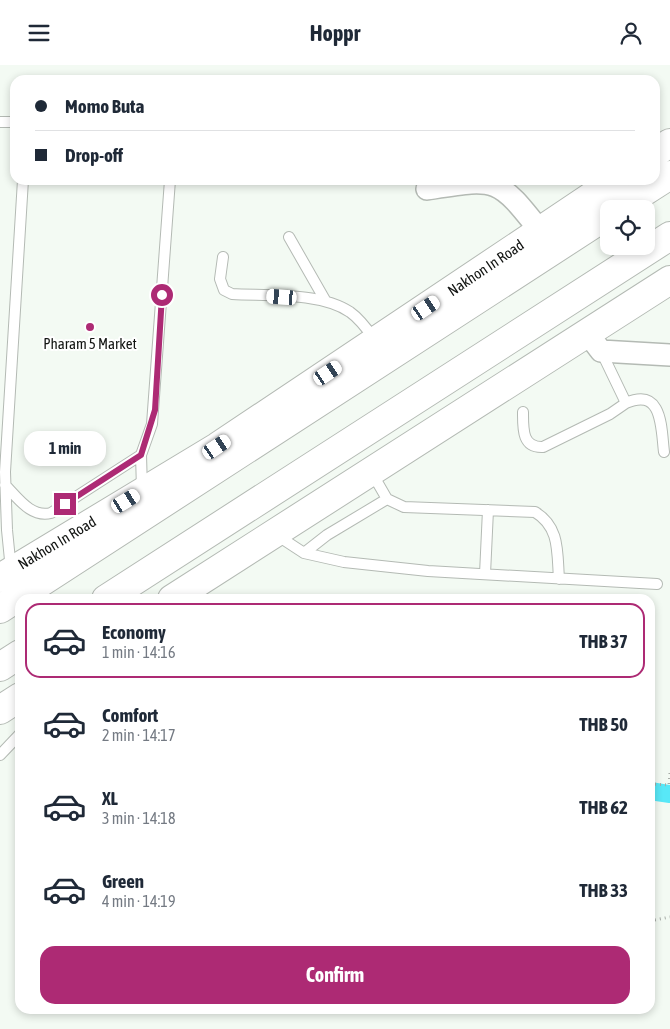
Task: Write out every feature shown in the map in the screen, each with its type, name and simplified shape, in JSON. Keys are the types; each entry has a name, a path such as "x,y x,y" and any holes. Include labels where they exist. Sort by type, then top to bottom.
{"main road":[{"name":"Nakhon In Road","path":"6,574 217,447 609,185"},
{"path":"631,200 654,185"},
{"name":"Nakhon In Road","path":"23,594 600,220"},
{"path":"114,594 670,236"},
{"path":"180,594 370,471 594,343 670,280"},
{"name":"Nakhon In Road","path":"0,609 15,599"},
{"path":"0,667 15,657"},
{"path":"0,709 15,700"}],"street":[{"path":"427,189 457,185"},
{"path":"494,185 499,186 513,196 541,231"},
{"path":"594,343 670,355"}],"lane":[{"path":"6,574 3,531 5,485 2,472 23,185"},
{"path":"142,492 141,455 155,410 170,185"},
{"path":"288,237 325,300"},
{"path":"223,257 220,279 222,286 232,294 325,300 354,315 376,341"},
{"path":"594,343 626,403"},
{"path":"523,412 524,435 528,443 535,447 544,447 610,414 626,403 642,399 651,402 656,408 664,452"},
{"path":"5,485 30,511 42,515 51,513 141,455"},
{"path":"370,471 387,499 404,507 535,511 543,517 556,536 559,579"},
{"path":"304,553 327,535 387,499"},
{"path":"485,574 488,510"},
{"path":"274,533 304,553 344,562 428,571 656,584"},
{"path":"0,755 15,739"}],"path":[{"path":"655,784 669,785 670,773"},
{"path":"655,920 670,917"}],"waterway":[{"path":"655,792 670,794"}],"place":[{"name":"Pharam 5 Market","path":"90,327"}],"route":[{"path":"65,504 141,455 155,410 162,295"}]}
